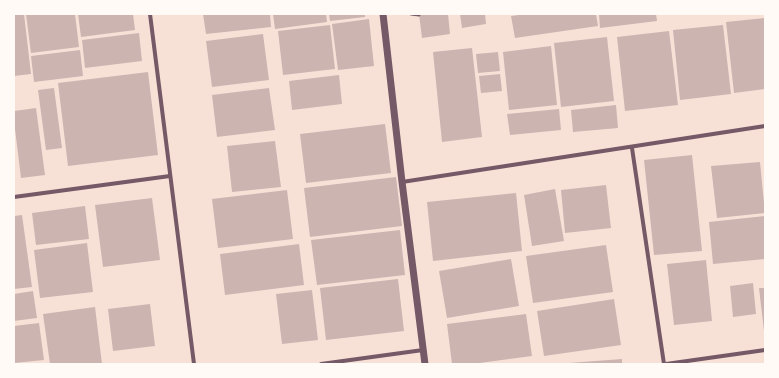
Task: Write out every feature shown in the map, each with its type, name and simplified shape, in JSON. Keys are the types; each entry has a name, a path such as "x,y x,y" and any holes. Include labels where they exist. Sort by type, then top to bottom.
{"street":[{"path":"150,14 194,364"},
{"path":"383,14 425,364"},
{"path":"402,182 632,148 765,126"},
{"path":"632,148 665,364 765,350"},
{"path":"14,197 170,176"},
{"path":"321,364 423,350"}],"lane":[{"path":"411,14 419,15"}],"building":[{"path":"14,14 24,14 31,74 14,76"},
{"path":"26,14 75,14 79,47 31,53"},
{"path":"78,14 133,14 135,30 81,37"},
{"path":"203,14 270,14 271,27 206,34"},
{"path":"273,14 326,14 327,22 275,29"},
{"path":"329,14 365,14 365,17 330,21"},
{"path":"419,14 448,14 450,34 422,38"},
{"path":"460,14 485,14 486,24 462,28"},
{"path":"527,14 596,14 598,26 515,38 511,16"},
{"path":"599,14 656,14 657,21 600,28"},
{"path":"765,18 765,89 734,93 726,22"},
{"path":"369,19 374,66 338,70 332,24"},
{"path":"330,25 335,69 283,75 278,31"},
{"path":"723,25 731,94 680,100 673,30"},
{"path":"669,31 678,105 625,111 617,37"},
{"path":"139,33 142,61 85,68 82,40"},
{"path":"263,34 269,80 212,87 206,41"},
{"path":"607,37 614,101 561,107 554,43"},
{"path":"551,46 557,105 509,110 503,52"},
{"path":"472,48 482,137 442,142 433,52"},
{"path":"80,50 83,76 34,82 31,56"},
{"path":"498,52 500,71 478,73 476,54"},
{"path":"148,72 158,155 68,166 58,83"},
{"path":"500,74 502,91 481,93 479,76"},
{"path":"339,75 342,104 292,110 289,81"},
{"path":"54,88 62,148 46,150 38,90"},
{"path":"269,88 275,130 217,137 212,95"},
{"path":"616,105 618,128 573,132 571,110"},
{"path":"36,108 45,175 21,178 14,111"},
{"path":"559,109 561,130 510,135 507,114"},
{"path":"385,124 391,173 306,183 300,134"},
{"path":"275,141 281,187 232,192 227,146"},
{"path":"692,155 702,251 654,255 644,160"},
{"path":"760,162 765,213 717,218 711,166"},
{"path":"396,177 402,226 310,237 304,188"},
{"path":"606,185 611,228 565,233 561,190"},
{"path":"555,189 564,241 532,246 524,195"},
{"path":"287,190 293,239 218,248 212,199"},
{"path":"516,193 522,251 433,261 427,202"},
{"path":"152,198 160,260 103,267 95,205"},
{"path":"85,206 89,239 36,245 32,213"},
{"path":"22,215 32,287 14,289 14,216"},
{"path":"765,216 765,259 713,264 709,222"},
{"path":"400,230 405,275 317,285 311,240"},
{"path":"87,243 93,292 40,298 34,250"},
{"path":"299,244 304,285 225,295 220,254"},
{"path":"606,245 613,292 533,303 526,256"},
{"path":"511,259 519,306 447,318 439,271"},
{"path":"706,260 712,321 674,325 667,264"},
{"path":"398,279 404,331 326,340 320,288"},
{"path":"753,283 756,314 733,317 730,286"},
{"path":"759,288 765,288 765,331 764,331"},
{"path":"312,290 318,340 282,344 276,294"},
{"path":"33,291 37,318 14,321 14,294"},
{"path":"614,299 621,345 544,356 537,311"},
{"path":"150,304 155,346 113,351 108,309"},
{"path":"95,307 102,364 50,364 43,314"},
{"path":"526,314 532,356 472,364 452,364 447,324"},
{"path":"39,323 44,360 14,363 14,326"},
{"path":"622,359 622,364 569,364 569,363"}]}
